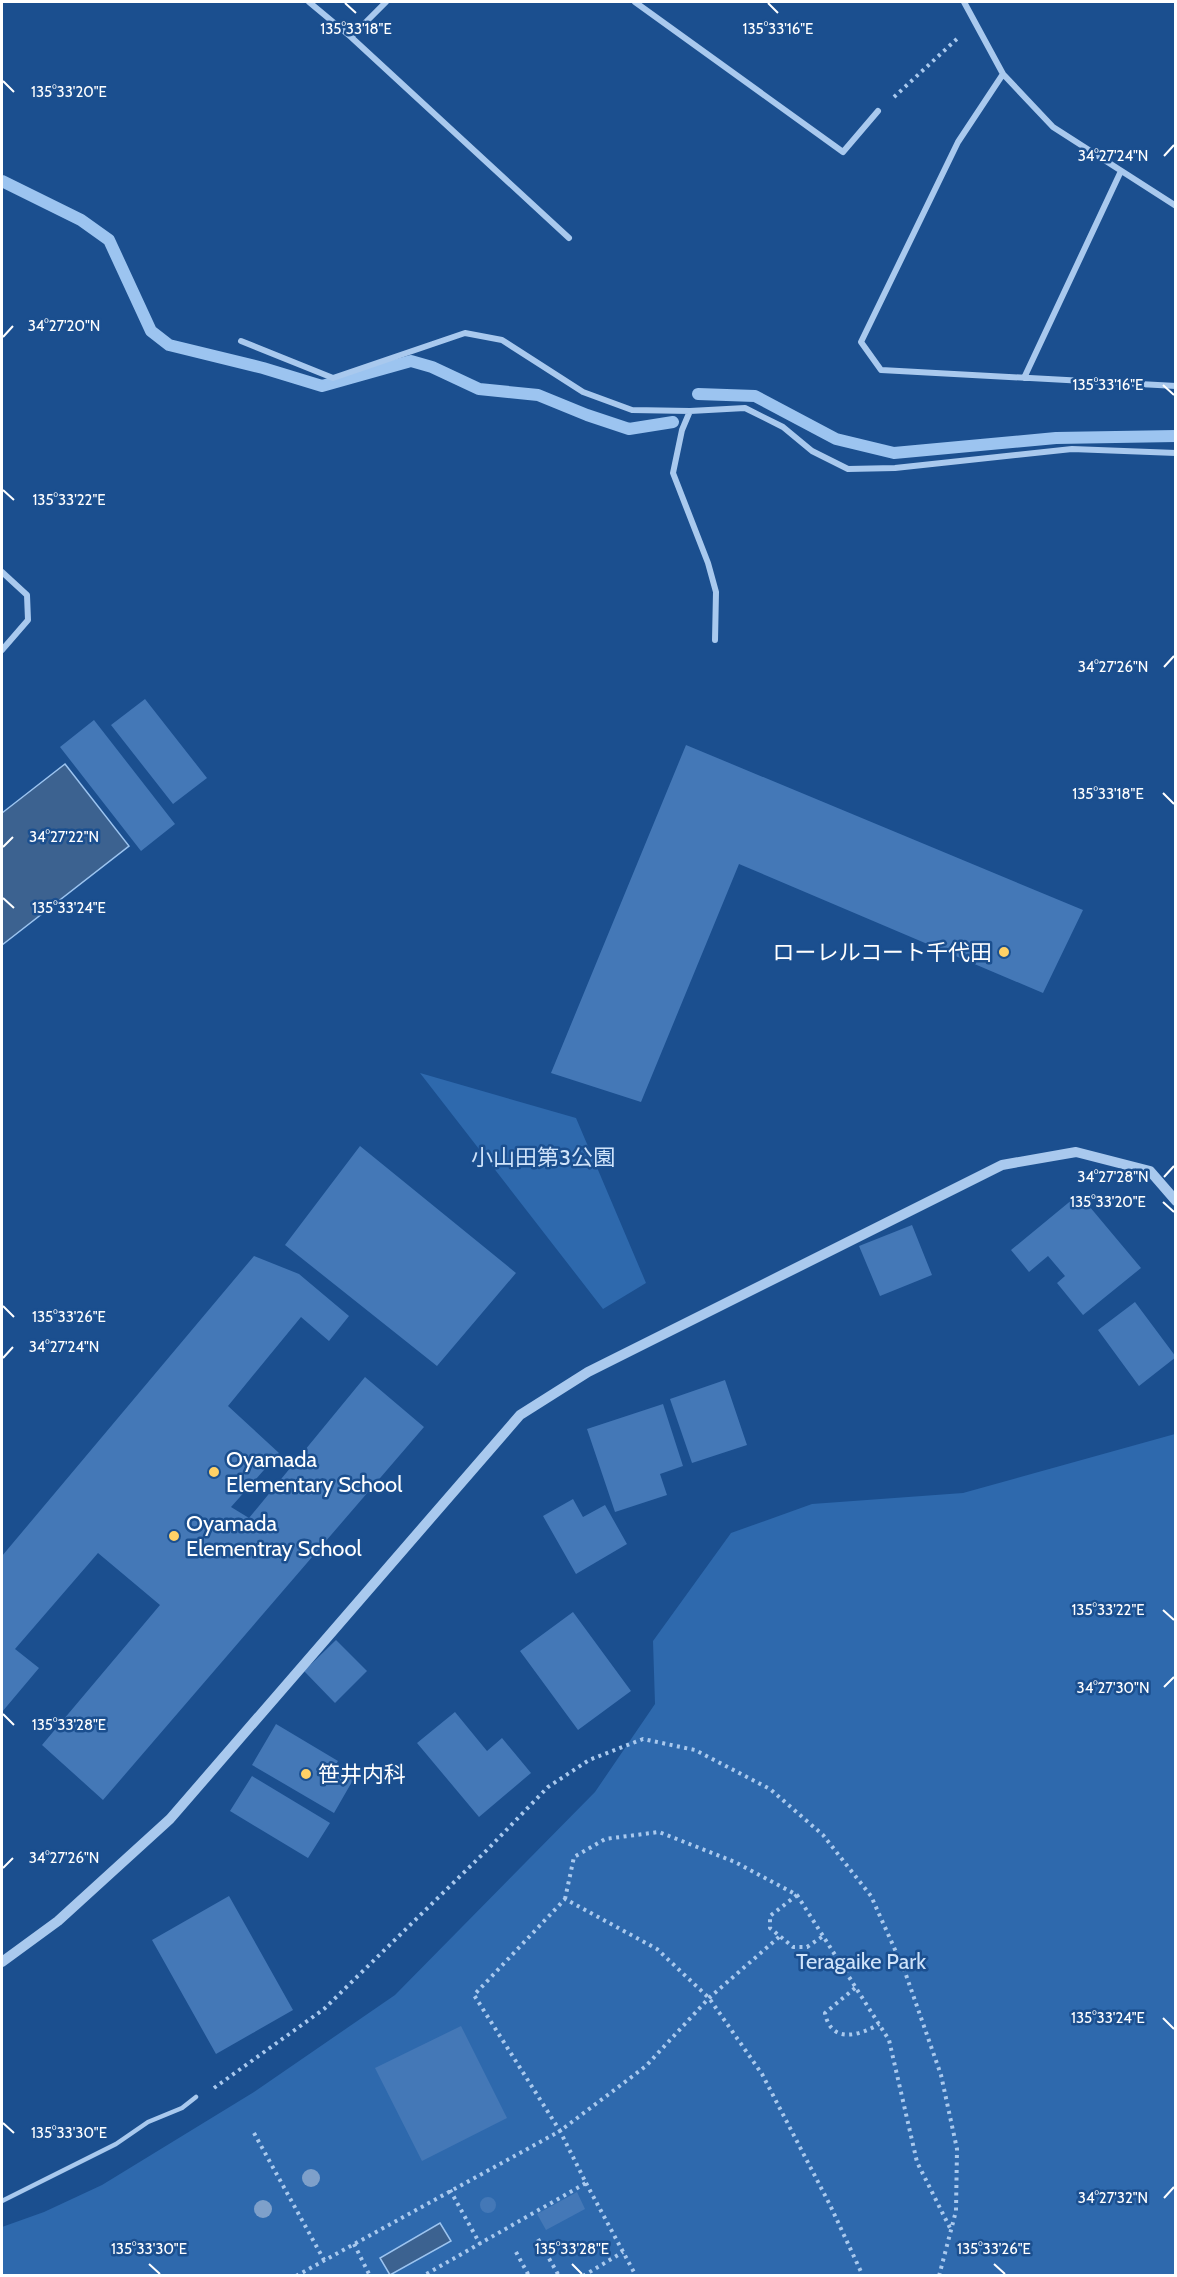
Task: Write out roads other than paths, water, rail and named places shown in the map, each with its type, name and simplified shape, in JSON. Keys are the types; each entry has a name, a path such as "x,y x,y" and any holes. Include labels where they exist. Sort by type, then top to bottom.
{"street":[{"path":"309,2 351,37 569,238"},
{"path":"351,37 386,2"},
{"path":"635,2 843,152 878,111"},
{"path":"964,2 1003,74 1053,127 1176,206"},
{"path":"1003,74 958,142 861,342 881,370 1176,386"},
{"path":"1024,378 1121,171"},
{"path":"241,341 333,378 465,333 502,339 583,392 632,410 690,411 745,408 783,427 812,451 848,469 895,468 1072,449 1176,453"},
{"path":"690,411 682,430 673,472 708,563 716,592 715,640"},
{"path":"2,572 27,595 28,620 2,650"},
{"path":"2,1962 58,1921 170,1819 520,1415 588,1372 1002,1165 1076,1152 1150,1171 1176,1201"}],"lane":[{"path":"2,2201 116,2144 148,2122 182,2108 196,2097"}],"waterway":[{"path":"2,181 81,220 109,240 151,331 169,345 263,368 322,386 411,361 432,367 479,389 538,395 629,429 673,422"},
{"path":"698,394 755,396 836,439 894,453 1056,438 1176,436"}],"place":[{"name":"ローレルコート千代田","path":"1004,952"},
{"name":"Oyamada Elementary School","path":"214,1472"},
{"name":"Oyamada Elementray School","path":"174,1536"},
{"name":"笹井内科","path":"306,1774"}],"park label":[{"name":"小山田第3公園","path":"543,1157"},
{"name":"Teragaike Park","path":"861,1961"}]}
